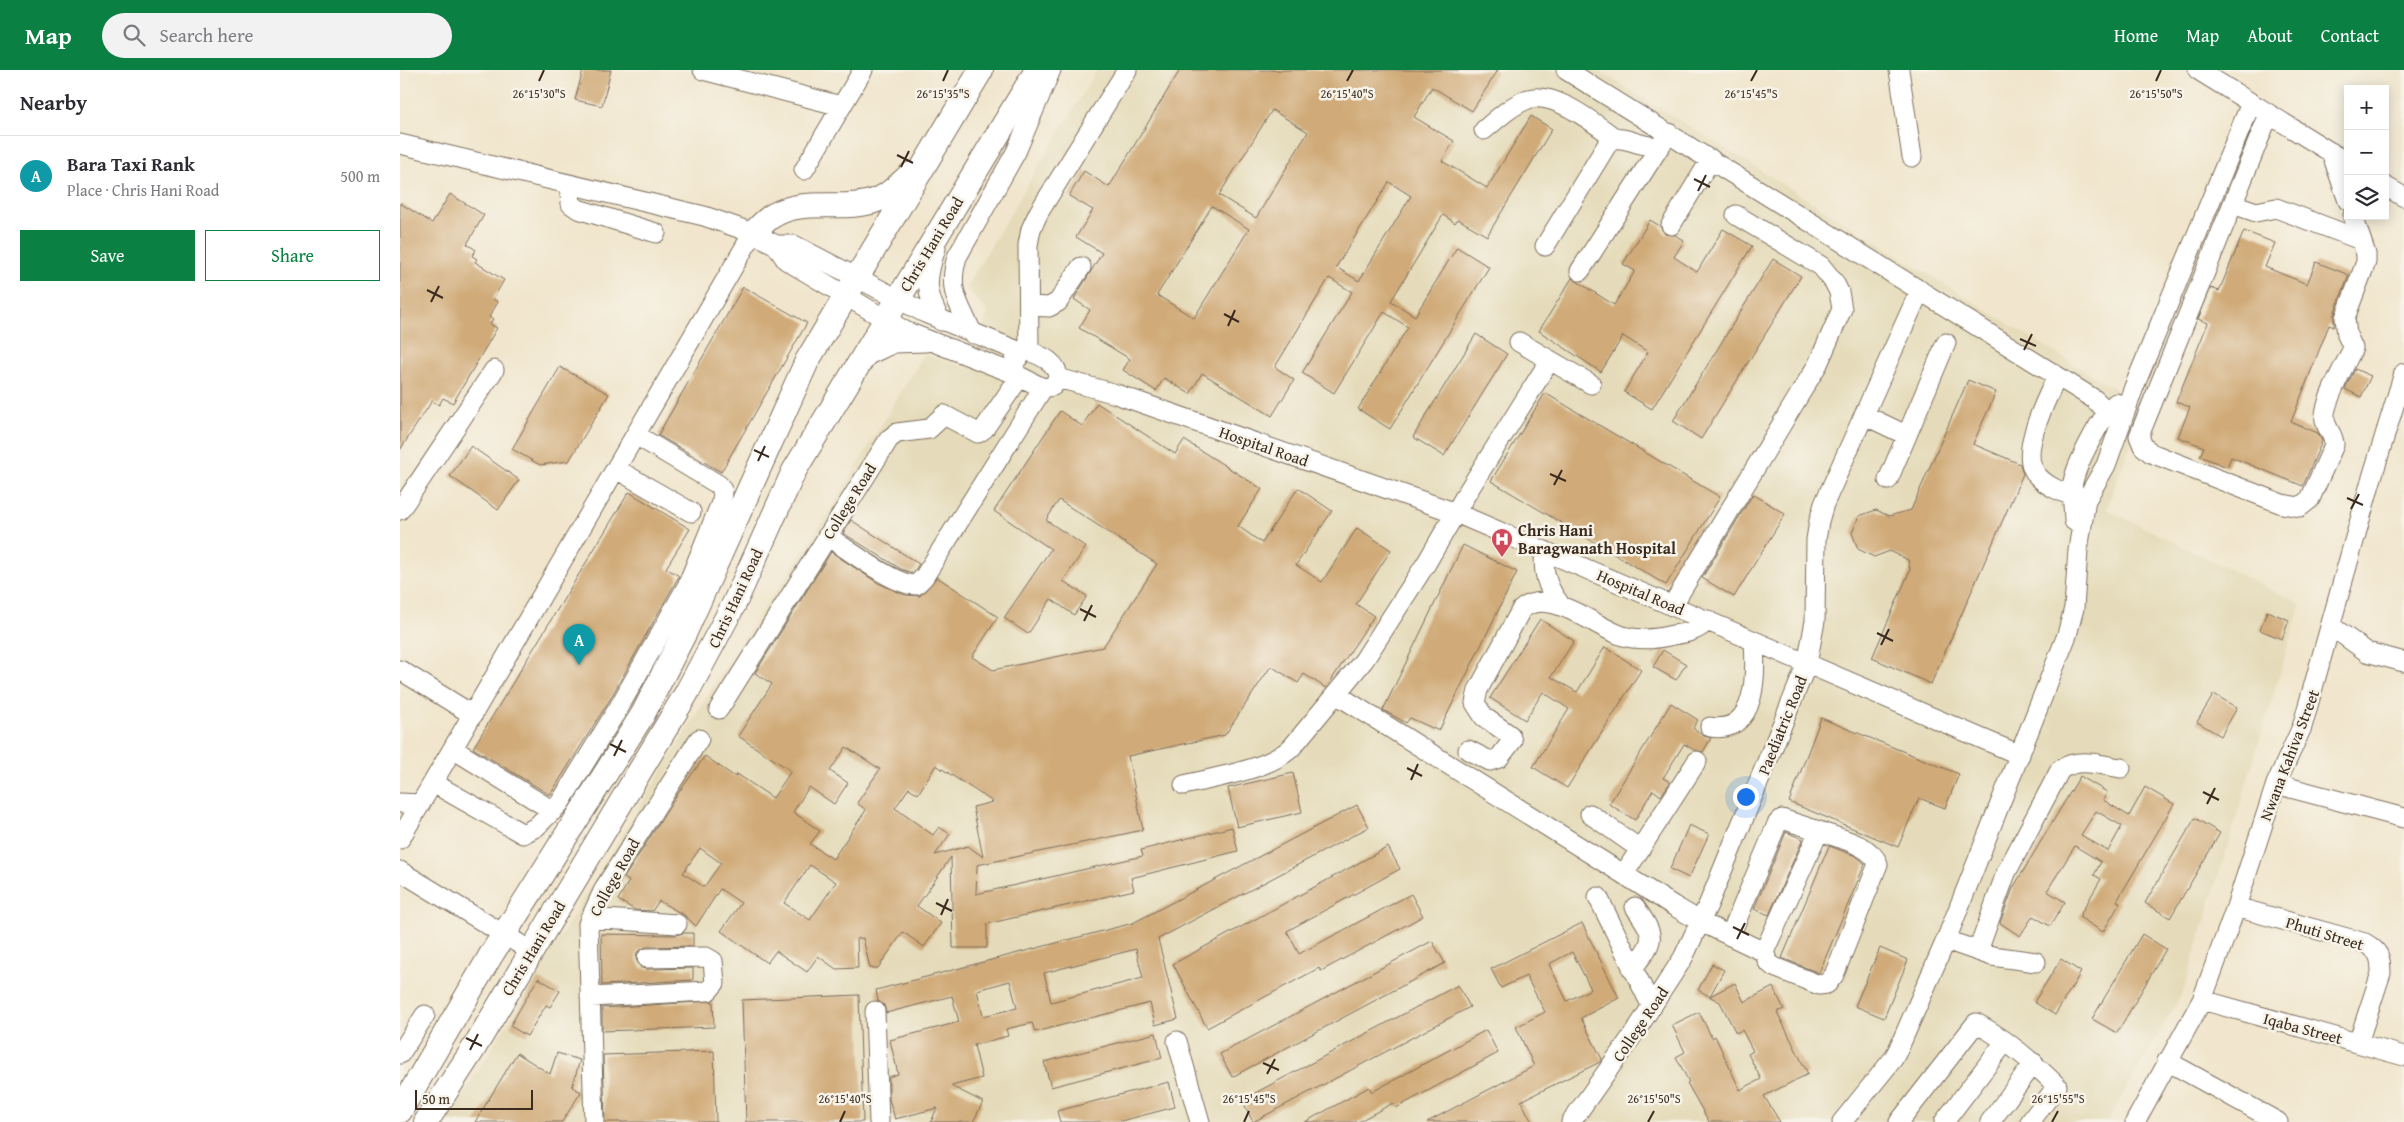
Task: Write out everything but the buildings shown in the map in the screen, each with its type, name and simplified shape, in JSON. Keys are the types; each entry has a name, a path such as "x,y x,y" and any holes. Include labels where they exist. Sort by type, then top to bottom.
{"main road":[{"name":"Chris Hani Road","path":"400,1110 503,935 657,688 807,361 981,70"},
{"name":"Chris Hani Road","path":"426,1122 472,1051 703,665 734,604 794,471 1038,70"},
{"path":"753,233 772,216 788,209 802,206 860,204 879,199 924,163"},
{"path":"503,935 520,936 531,928 595,844"}],"street":[{"path":"804,170 863,70"},
{"path":"973,334 953,288 952,274 957,257 1016,152 1051,70"},
{"path":"1017,376 1014,362 1026,352 1029,306 1028,245 1034,220 1127,70"},
{"path":"1566,70 1664,139 1711,159 2115,414"},
{"path":"1899,70 1912,157"},
{"path":"2198,70 2344,160"},
{"path":"714,71 841,106"},
{"path":"1484,130 1519,103 1531,98 1544,99 1567,106 1615,138 1643,146 1664,139"},
{"path":"1842,1122 1893,1060 1946,940 2067,635 2074,608 2078,550 2074,528 2080,498 2100,478 2115,414 2134,387 2251,103"},
{"path":"2269,114 2139,436 2142,446 2151,453 2291,506 2300,507 2310,499 2334,445 2334,436 2324,419 2327,405 2353,348 2347,335 2345,318 2366,262 2366,254 2354,220"},
{"path":"1545,246 1601,152 1610,140 1615,138"},
{"path":"1580,271 1664,139"},
{"path":"400,144 704,216 753,233 776,245 786,260 851,287 898,300 973,334 1051,362 1056,369 1050,383 924,577 916,585 902,582 876,568 827,536"},
{"path":"2331,152 2344,189"},
{"path":"1671,225 1711,159"},
{"path":"569,185 571,204 578,209 656,232"},
{"path":"2389,188 2404,197"},
{"path":"2233,204 2256,212 2276,208 2361,240"},
{"path":"1672,606 1818,364 1842,309 1839,292 1834,282 1821,266 1736,215"},
{"path":"941,320 930,300 928,277 944,223"},
{"path":"400,839 753,233"},
{"path":"1029,306 1049,307 1058,302 1081,267"},
{"name":"Hospital Road","path":"851,287 885,320 905,331 940,343 1017,376 1116,394 1456,513 2020,755"},
{"name":"Paediatric Road","path":"1701,922 1808,664 1815,621 1815,556 1819,521 1920,290"},
{"path":"1519,342 1591,384"},
{"path":"862,358 877,349 894,343 940,343"},
{"path":"1888,480 1946,343"},
{"path":"1184,785 1262,764 1285,754 1336,694 1374,645 1428,562 1550,360"},
{"path":"400,510 494,370"},
{"name":"Nwana Kahiva Street","path":"2135,1122 2202,1000 2236,908 2276,784 2302,727 2370,484 2404,373"},
{"name":"College Road","path":"719,709 892,436 929,429 944,415 978,433 984,429 1017,376"},
{"path":"2057,376 2033,438 2030,459 2034,470 2042,480 2080,498"},
{"path":"1864,415 1906,435"},
{"path":"433,783 523,834 536,827 560,804 610,723 687,586 722,500 722,492 719,485 636,435"},
{"path":"616,469 691,512"},
{"path":"1545,551 1546,579 1550,592 1559,604"},
{"path":"1468,750 1490,761 1499,758 1512,741 1510,735 1478,710 1475,703 1478,690 1521,610 1533,602 1544,601 1559,604 1622,636 1642,640 1694,631 1708,620"},
{"path":"2331,626 2367,652 2404,662"},
{"path":"1710,727 1723,729 1733,725 1740,719 1749,704 1756,671 1754,641"},
{"path":"400,670 473,715"},
{"path":"1336,694 1701,922 1730,936 1764,952 1768,962 1774,967 1819,986 1827,984 1834,975 1878,864 1875,856 1866,850 1819,831 1788,819 1782,819 1777,824 1730,936"},
{"name":"College Road","path":"594,1122 587,938 590,918 605,887 699,740"},
{"path":"453,749 553,811"},
{"path":"1624,874 1697,761"},
{"path":"1978,951 2006,873 2060,770 2068,764 2078,762 2120,768"},
{"path":"2276,784 2404,818"},
{"path":"400,803 420,804"},
{"path":"1590,814 1640,849"},
{"path":"1764,952 1819,831"},
{"path":"400,871 531,951"},
{"path":"1966,888 1996,901"},
{"path":"1598,897 1652,1008"},
{"path":"1632,969 1646,951 1651,939 1650,930 1635,906"},
{"name":"Phuti Street","path":"2236,908 2365,944 2377,950 2381,962 2381,973 2358,1043"},
{"path":"590,918 677,924"},
{"name":"College Road","path":"1571,1122 1652,1008 1683,958 1701,922"},
{"path":"1946,940 1992,956 2036,962"},
{"path":"590,997 708,991 715,984 713,961 706,957 647,958"},
{"name":"Iqaba Street","path":"2202,1000 2404,1056"},
{"path":"875,1011 879,1122"},
{"path":"400,1054 425,1015"},
{"path":"1899,1122 1976,1023 2034,1063 2057,1086 2030,1122"},
{"path":"1177,1041 1200,1122"},
{"path":"1944,1122 2005,1042"},
{"path":"2167,1061 2278,1122"},
{"path":"1990,1122 2034,1063"}],"shaded area":[{"name":"Chris Hani Baragwanath Hospital","path":"1097,70 1598,70 2145,408 2106,509 2301,604 2184,990 2107,1122 447,1122 726,666 829,512 924,354 967,367 988,313 966,287"}],"place":[{"name":"Chris Hani Baragwanath Hospital","path":"1502,558"},
{"name":"Bara Taxi Rank","path":"579,665"}]}
